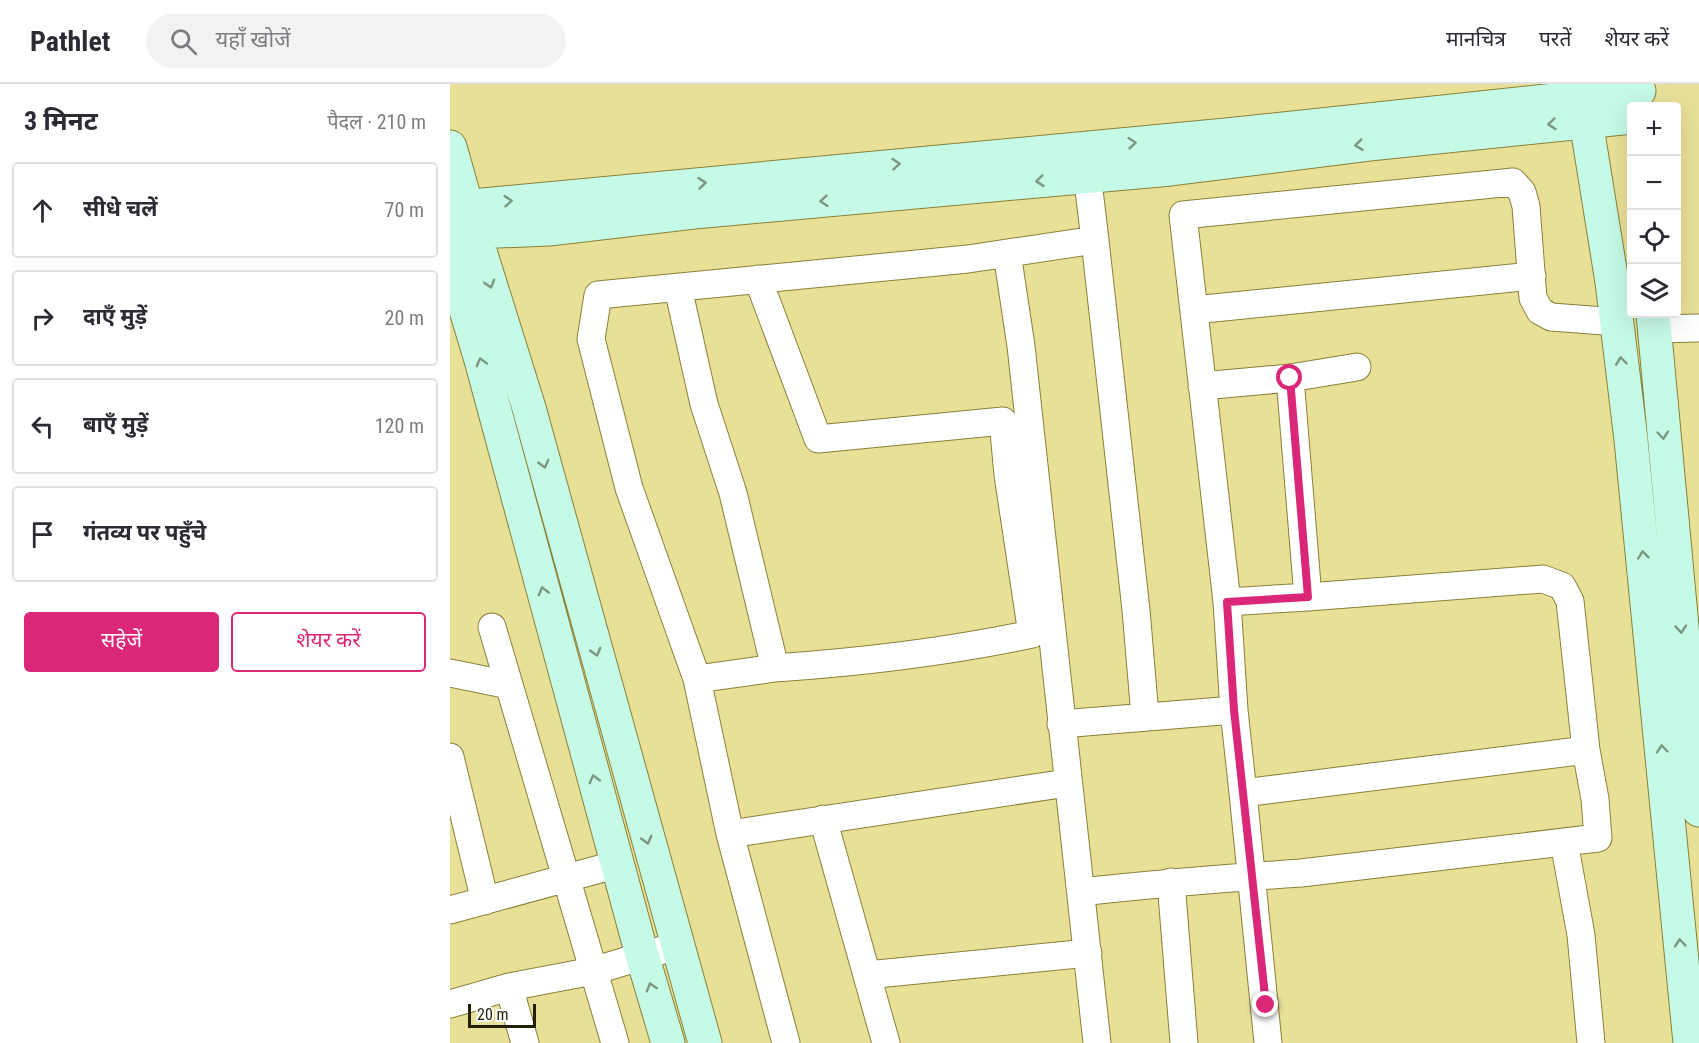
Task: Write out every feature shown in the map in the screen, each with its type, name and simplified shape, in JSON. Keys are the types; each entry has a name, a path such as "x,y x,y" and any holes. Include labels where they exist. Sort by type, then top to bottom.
{"street":[{"path":"460,221 1086,162 1586,100 1637,100"},
{"path":"1586,100 1617,322 1675,594 1692,1021"},
{"path":"450,147 460,221 529,408 676,946 705,1043"},
{"path":"1086,162 1136,610 1145,716"},
{"path":"1268,1043 1253,876 1234,710 1227,602 1183,215 1513,182 1522,192 1526,206 1533,298 1540,311 1551,317 1617,322"},
{"path":"786,1043 730,834 697,679 629,488 591,339 598,295 1007,253 1095,240"},
{"path":"1007,253 1021,346 1097,1043"},
{"path":"450,257 481,360 642,955 668,1043"},
{"path":"1194,310 1532,276"},
{"path":"697,679 776,668 852,663 956,649 1032,634 1008,475 1003,421 818,439 758,279"},
{"path":"678,288 704,404 733,493 776,668"},
{"path":"1699,328 1654,321 1675,594 1699,810"},
{"path":"1202,386 1290,378 1357,367"},
{"path":"1290,378 1308,597"},
{"path":"1081,892 1253,876 1598,838 1595,798 1586,750 1569,601 1562,586 1543,579 1227,602"},
{"path":"492,627 615,1043"},
{"path":"450,673 509,685"},
{"path":"1061,724 1234,710"},
{"path":"1243,793 1586,750"},
{"path":"450,757 484,901"},
{"path":"730,834 1067,783"},
{"path":"823,819 886,1043"},
{"path":"1563,842 1581,935 1591,1043"},
{"path":"450,909 618,864"},
{"path":"1171,882 1184,1043"},
{"path":"450,1004 509,987 593,971 676,946"},
{"path":"867,975 1088,953"},
{"path":"509,987 525,1043"}],"route":[{"path":"1266,1005 1234,710 1227,602 1308,597 1290,378"}]}
